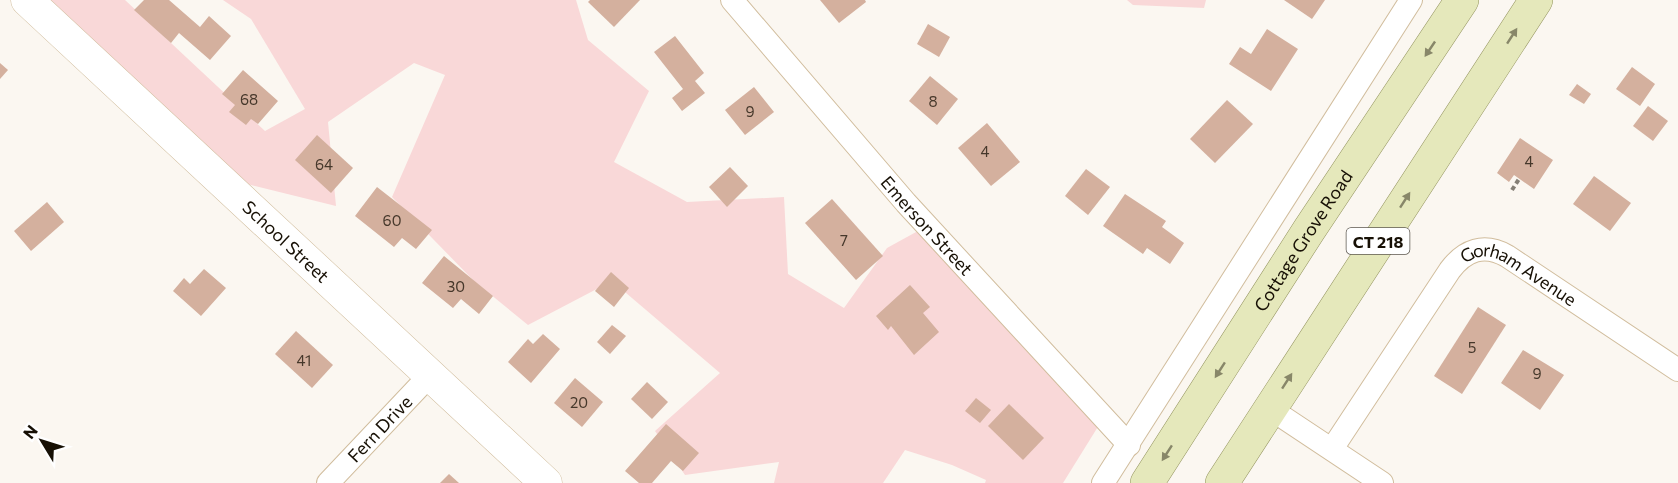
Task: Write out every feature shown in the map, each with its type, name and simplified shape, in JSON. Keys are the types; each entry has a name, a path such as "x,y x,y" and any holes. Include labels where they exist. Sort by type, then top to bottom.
{"main road":[{"name":"School Street","path":"27,0 546,483"},
{"name":"Cottage Grove Road","path":"1147,483 1309,230 1462,0"},
{"name":"CT 218","path":"1222,483 1536,0"}],"street":[{"name":"Emerson Street","path":"732,0 906,203 1128,445"},
{"name":"Cottage Grove Road","path":"1103,483 1411,0"},
{"name":"Gorham Avenue","path":"1332,449 1450,270 1465,255 1477,249 1490,249 1507,256 1678,370"},
{"name":"Fern Drive","path":"328,483 430,375"},
{"path":"1269,408 1382,483"}],"path":[{"path":"1512,190 1519,179"}],"shaded area":[{"path":"42,0 125,0 265,131 305,109 251,19 223,0 576,0 588,40 649,91 614,162 687,202 784,197 788,274 844,308 887,248 927,226 1104,417 1063,483 985,483 986,480 952,465 905,450 883,483 774,483 779,462 685,475 655,431 720,373 612,281 528,325 474,281 392,197 445,75 414,63 328,122 336,206 218,177"},
{"path":"1127,0 1206,0 1204,8 1133,5"}],"building":[{"path":"144,0 169,0 200,27 209,16 231,36 210,60 179,33 171,43 134,10"},
{"path":"590,0 640,0 614,27 588,2"},
{"path":"820,0 865,0 866,2 839,23"},
{"path":"1284,0 1325,0 1312,19"},
{"path":"928,24 950,37 939,57 917,44"},
{"path":"1267,29 1298,49 1271,91 1229,64 1240,47 1251,54"},
{"path":"675,36 704,73 695,81 705,93 682,111 672,98 683,89 654,52"},
{"path":"0,63 8,70 0,79"},
{"path":"1632,67 1655,84 1640,106 1616,89"},
{"path":"243,70 278,101 258,124 251,119 246,125 229,112 235,105 222,94"},
{"path":"930,76 958,99 937,125 909,101"},
{"path":"1577,84 1591,94 1584,104 1569,95"},
{"path":"754,87 774,112 745,135 725,110"},
{"path":"1227,100 1253,124 1215,163 1190,139"},
{"path":"1648,106 1668,121 1653,141 1633,126"},
{"path":"987,123 1020,162 991,186 958,148"},
{"path":"317,135 353,168 331,193 295,160"},
{"path":"1520,138 1553,160 1534,189 1514,175 1509,182 1497,173"},
{"path":"730,167 748,186 727,207 709,187"},
{"path":"1086,169 1110,187 1088,215 1065,196"},
{"path":"1594,176 1631,203 1610,231 1573,204"},
{"path":"377,187 432,230 416,249 402,238 394,247 355,216"},
{"path":"1125,194 1166,221 1162,227 1184,243 1170,264 1147,248 1143,254 1103,226"},
{"path":"832,199 883,256 856,280 805,223"},
{"path":"47,202 64,222 31,251 14,231"},
{"path":"444,256 493,296 479,314 461,299 453,308 422,283"},
{"path":"204,269 226,288 201,316 173,291 184,278 190,284"},
{"path":"611,272 629,288 614,307 595,291"},
{"path":"910,285 930,307 923,313 939,332 914,355 891,326 888,330 876,316"},
{"path":"1478,307 1506,325 1462,394 1434,376"},
{"path":"612,325 626,336 610,354 597,342"},
{"path":"296,331 333,365 312,388 275,354"},
{"path":"543,334 560,349 531,383 508,362 528,339 533,344"},
{"path":"1523,350 1564,375 1540,410 1501,383"},
{"path":"575,378 603,402 582,427 554,403"},
{"path":"647,382 668,402 652,419 631,399"},
{"path":"976,398 991,410 980,423 965,411"},
{"path":"1009,404 1044,438 1023,460 988,426"},
{"path":"666,424 699,453 683,471 671,461 652,483 639,483 625,471"},
{"path":"449,474 459,483 440,483"}]}
